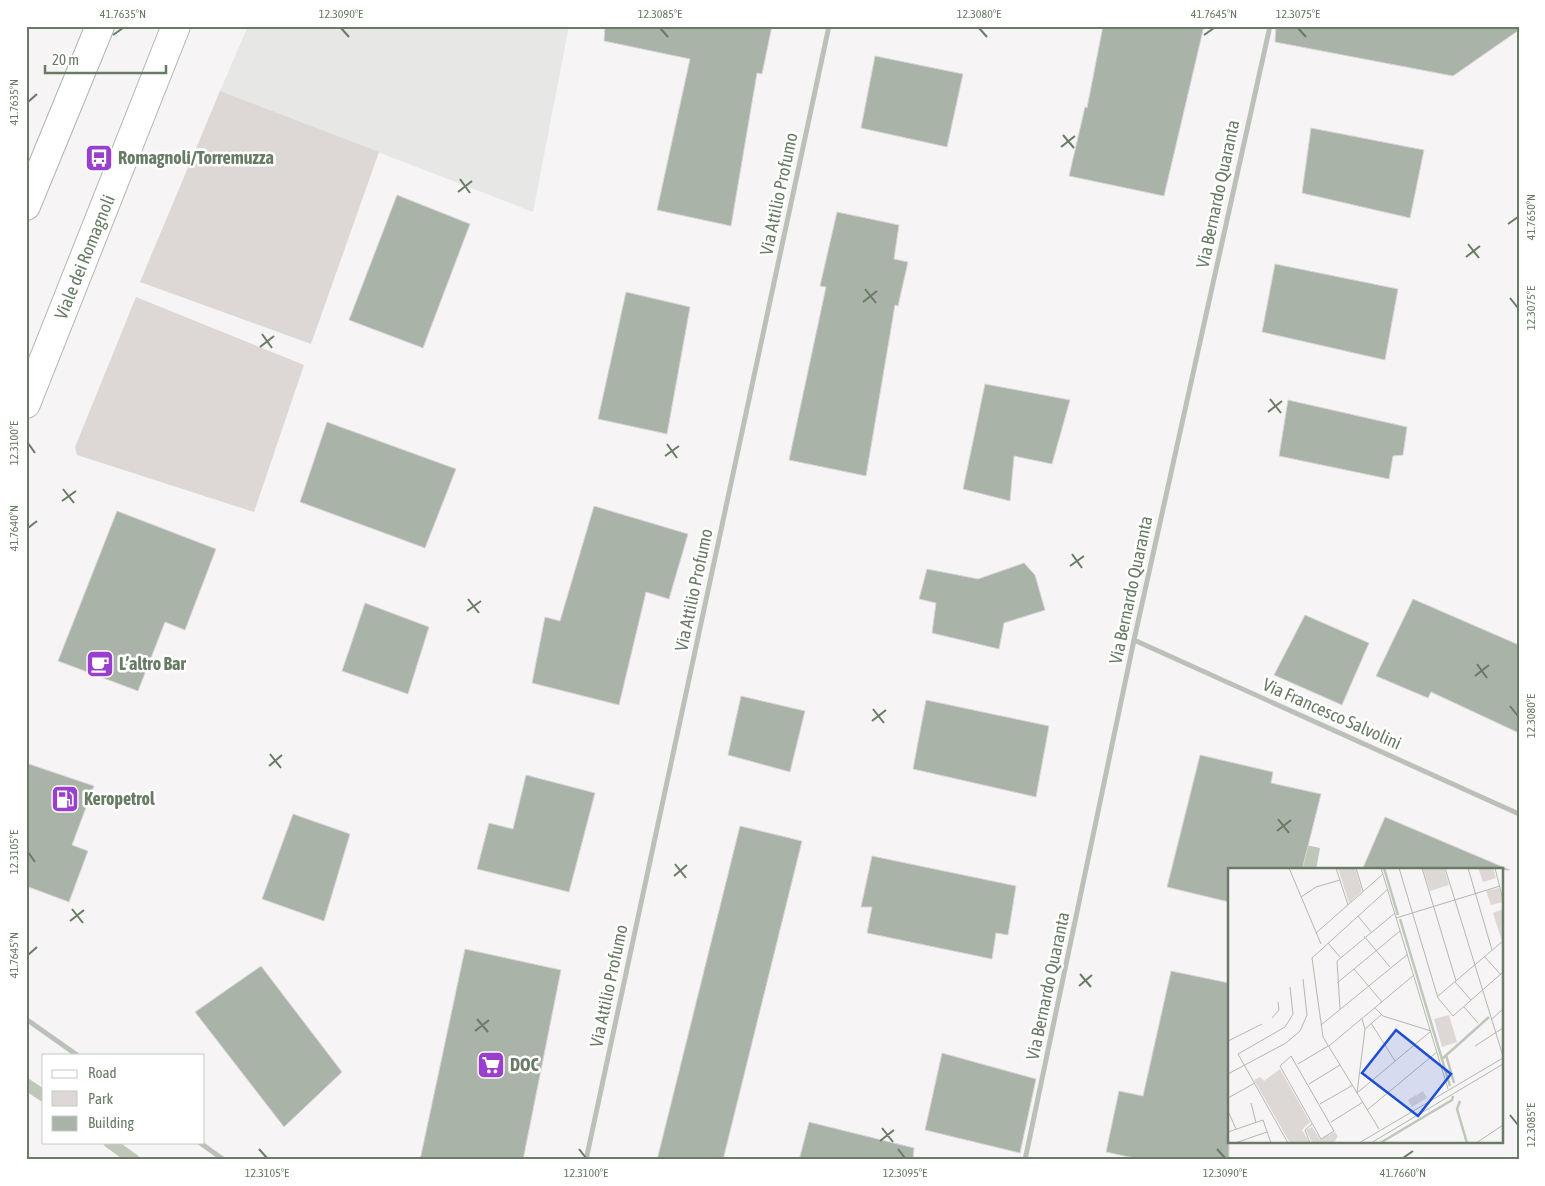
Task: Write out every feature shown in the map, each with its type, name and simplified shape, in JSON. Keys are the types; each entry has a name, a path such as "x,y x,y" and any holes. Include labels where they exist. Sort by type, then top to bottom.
{"main road":[{"path":"26,206 100,26"},
{"name":"Viale dei Romagnoli","path":"26,404 176,26"}],"street":[{"name":"Via Attilio Profumo","path":"586,1160 829,26"},
{"name":"Via Bernardo Quaranta","path":"1025,1160 1134,640 1270,26"},
{"name":"Via Francesco Salvolini","path":"1134,640 1519,814"},
{"path":"26,1019 76,1054"},
{"path":"202,1144 224,1160"}],"shaded area":[{"path":"248,26 569,26 533,212 220,91"},
{"path":"1269,837 1320,848 1316,868 1300,868"}],"green space":[{"path":"220,91 379,152 311,344 140,282"},
{"path":"136,297 304,365 254,512 77,455 75,447"}],"building":[{"path":"605,26 772,26 762,74 757,73 731,226 657,210 690,59 604,41"},
{"path":"1103,26 1204,26 1164,196 1069,176 1085,107 1087,108"},
{"path":"1276,26 1519,26 1519,30 1453,76 1275,42"},
{"path":"875,56 963,74 947,147 861,128"},
{"path":"1311,128 1424,150 1410,218 1302,193"},
{"path":"397,195 470,224 423,348 349,320"},
{"path":"837,212 899,225 894,259 908,262 898,306 895,305 866,476 789,460 826,287 820,286"},
{"path":"1275,264 1398,289 1385,360 1262,332"},
{"path":"626,292 690,307 667,434 598,419"},
{"path":"985,384 1070,400 1052,464 1014,456 1010,501 963,489"},
{"path":"1288,400 1407,427 1403,455 1393,456 1389,479 1279,456"},
{"path":"327,422 456,469 425,548 300,502"},
{"path":"594,506 688,534 669,599 646,592 619,705 532,683 545,617 560,621"},
{"path":"117,511 216,549 185,630 165,622 138,691 58,661"},
{"path":"1024,563 1035,575 1045,610 1004,623 999,649 932,633 936,603 919,599 927,569 978,579"},
{"path":"1413,599 1519,645 1519,733 1431,692 1428,698 1376,676"},
{"path":"365,603 429,627 408,694 342,671"},
{"path":"1305,615 1369,643 1342,705 1274,675"},
{"path":"741,696 805,711 790,772 728,755"},
{"path":"926,700 1049,726 1036,797 913,769"},
{"path":"1200,755 1273,772 1271,783 1321,794 1302,868 1228,868 1228,902 1167,887"},
{"path":"26,763 94,786 72,845 88,851 69,902 26,886"},
{"path":"526,775 595,793 569,892 477,869 489,823 513,829"},
{"path":"293,814 350,834 324,921 262,899"},
{"path":"1385,817 1510,870 1502,870 1502,868 1363,868"},
{"path":"740,826 802,841 723,1160 657,1160"},
{"path":"872,856 1016,886 1008,935 996,933 992,959 867,933 872,907 861,907"},
{"name":"DOC","path":"465,949 561,970 523,1160 420,1160"},
{"path":"261,966 342,1072 284,1127 195,1012"},
{"path":"1171,971 1228,983 1229,1160 1143,1160 1106,1152 1119,1091 1143,1096"},
{"path":"942,1053 1036,1079 1020,1153 925,1130"},
{"path":"809,1122 914,1148 913,1160 799,1160"}],"waterway":[{"path":"26,1084 42,1095"},
{"path":"112,1144 134,1160"}],"place":[{"name":"Romagnoli/Torremuzza","path":"99,158"},
{"name":"L’altro Bar","path":"100,664"},
{"name":"Keropetrol","path":"65,799"},
{"name":"DOC","path":"491,1065"}]}
